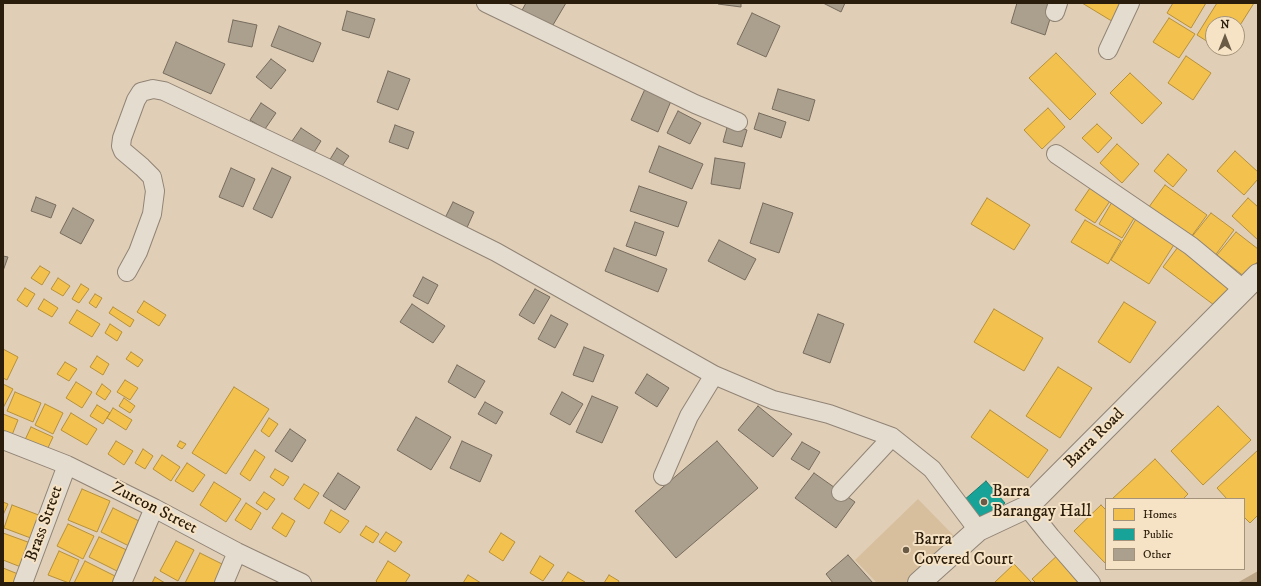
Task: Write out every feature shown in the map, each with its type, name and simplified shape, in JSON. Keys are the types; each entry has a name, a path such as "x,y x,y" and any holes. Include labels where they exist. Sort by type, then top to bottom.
{"street":[{"path":"486,3 695,104 738,122"},
{"path":"1108,50 1130,3"},
{"path":"127,272 138,252 152,214 155,191 152,177 123,152 121,146 122,138 141,92 147,89 153,89 164,91 327,168 496,252 714,375 772,400 829,414 892,436 932,469 978,530"},
{"path":"1056,154 1191,246 1251,283"},
{"name":"Barra Road","path":"919,583 978,530 1027,507 1251,283"},
{"path":"663,476 689,416 714,375"},
{"path":"841,492 892,436"},
{"name":"Zurcon Street","path":"3,440 67,465 154,508 236,552 302,583"},
{"name":"Brass Street","path":"23,583 67,465"},
{"path":"1027,507 1091,583"},
{"path":"122,583 154,508"},
{"path":"224,583 236,552"}],"shaded area":[{"name":"Barra Covered Court","path":"918,499 958,540 913,583 877,583 855,560"},
{"path":"1258,571 1258,583 1237,583"}],"building: Homes":[{"path":"1082,3 1127,3 1115,23"},
{"path":"1173,3 1206,3 1191,28 1167,13"},
{"path":"1217,3 1254,3 1245,17 1245,16 1209,16"},
{"path":"1169,18 1195,34 1179,58 1153,42"},
{"path":"1205,22 1205,40 1197,35"},
{"path":"1056,53 1096,94 1070,120 1029,78"},
{"path":"1186,56 1211,73 1193,100 1168,83"},
{"path":"1130,73 1162,103 1142,124 1110,93"},
{"path":"1048,108 1065,127 1042,149 1024,130"},
{"path":"1097,124 1112,138 1098,153 1082,138"},
{"path":"1117,144 1139,164 1122,183 1100,163"},
{"path":"1235,151 1258,172 1258,179 1244,195 1217,171"},
{"path":"1168,154 1187,170 1173,187 1154,171"},
{"path":"1165,185 1207,215 1188,241 1146,211"},
{"path":"1090,188 1110,201 1095,223 1075,210"},
{"path":"987,198 1030,225 1014,250 971,224"},
{"path":"1248,198 1258,207 1258,240 1232,216"},
{"path":"1112,202 1136,215 1122,238 1099,224"},
{"path":"1211,213 1234,230 1214,257 1190,239"},
{"path":"1136,219 1175,243 1149,284 1111,260"},
{"path":"1085,220 1121,241 1108,264 1071,242"},
{"path":"1236,232 1258,249 1258,261 1245,277 1217,255"},
{"path":"1178,247 1233,288 1218,308 1163,267"},
{"path":"40,266 50,272 42,285 31,278"},
{"path":"58,278 70,286 63,296 51,289"},
{"path":"81,284 89,289 79,303 72,299"},
{"path":"25,288 35,294 27,307 17,300"},
{"path":"95,294 102,298 96,308 89,303"},
{"path":"44,299 58,308 52,317 38,309"},
{"path":"144,301 166,315 159,326 137,312"},
{"path":"1124,302 1156,322 1130,363 1098,342"},
{"path":"113,307 134,320 130,327 109,313"},
{"path":"994,309 1043,338 1024,371 974,342"},
{"path":"77,310 100,324 92,337 69,323"},
{"path":"110,324 122,332 117,341 105,333"},
{"path":"3,349 18,357 7,380 3,378"},
{"path":"131,352 143,360 138,367 126,359"},
{"path":"97,356 109,364 103,375 90,367"},
{"path":"65,362 77,369 69,381 57,374"},
{"path":"1058,367 1092,388 1060,438 1026,416"},
{"path":"125,380 138,388 130,400 117,392"},
{"path":"76,382 92,392 82,408 66,398"},
{"path":"3,384 13,389 3,408"},
{"path":"102,384 111,391 105,400 96,394"},
{"path":"234,387 269,409 226,474 192,453"},
{"path":"15,392 41,403 33,422 7,411"},
{"path":"124,398 135,406 130,413 119,406"},
{"path":"45,404 63,413 53,434 35,425"},
{"path":"97,405 110,413 103,424 90,416"},
{"path":"1218,406 1251,440 1203,485 1171,451"},
{"path":"113,408 132,420 126,430 107,418"},
{"path":"990,410 1048,450 1028,478 971,437"},
{"path":"71,413 97,429 87,445 61,430"},
{"path":"3,414 18,420 12,435 3,431"},
{"path":"269,418 278,424 269,437 261,431"},
{"path":"31,427 53,437 46,452 24,442"},
{"path":"116,441 133,451 124,465 108,454"},
{"path":"180,441 186,444 182,449 177,446"},
{"path":"143,449 153,456 145,469 135,463"},
{"path":"255,450 265,457 250,481 240,474"},
{"path":"1258,450 1258,515 1250,523 1245,518 1245,498 1226,498 1217,488"},
{"path":"162,455 180,467 171,481 153,469"},
{"path":"1155,459 1188,494 1184,498 1113,498"},
{"path":"187,463 205,475 193,492 175,481"},
{"path":"275,469 289,477 283,486 270,477"},
{"path":"214,482 241,499 226,522 200,505"},
{"path":"304,484 319,493 309,509 294,499"},
{"path":"82,489 110,501 97,532 68,520"},
{"path":"264,492 275,499 267,510 256,503"},
{"path":"3,502 8,504 3,515"},
{"path":"246,503 261,513 251,530 235,520"},
{"path":"12,505 44,517 36,540 4,528"},
{"path":"1101,505 1105,509 1105,563 1074,531"},
{"path":"113,508 145,524 133,548 101,532"},
{"path":"331,510 349,521 340,533 324,523"},
{"path":"282,513 295,521 286,537 272,528"},
{"path":"68,524 94,536 83,559 57,546"},
{"path":"366,526 379,534 373,543 360,535"},
{"path":"386,532 402,542 395,552 379,542"},
{"path":"3,533 36,545 26,569 3,560"},
{"path":"501,533 515,542 503,561 489,552"},
{"path":"99,537 133,553 123,574 89,557"},
{"path":"176,541 194,550 178,581 160,571"},
{"path":"59,551 79,560 69,583 48,575"},
{"path":"200,553 228,567 221,583 185,583"},
{"path":"1060,553 1086,583 1036,583 1032,579"},
{"path":"540,556 554,565 543,581 530,573"},
{"path":"85,561 119,578 117,583 74,583"},
{"path":"388,561 410,575 405,583 378,583 376,581"},
{"path":"1014,564 1032,583 994,583"},
{"path":"3,568 23,576 21,583 3,583"},
{"path":"568,572 585,582 561,583"},
{"path":"468,575 481,583 463,583"},
{"path":"609,575 619,581 618,583 604,583"},
{"path":"155,577 165,583 152,583"}],"building: Public":[{"name":"Barra Barangay Hall","path":"986,481 1005,503 982,522 963,501"}],"building: Other":[{"path":"526,3 566,3 550,30 521,12"},
{"path":"741,3 741,7 718,4"},
{"path":"823,3 845,3 841,12"},
{"path":"1017,3 1055,3 1045,35 1011,23"},
{"path":"347,11 375,19 369,38 342,30"},
{"path":"752,13 780,26 766,57 737,44"},
{"path":"233,20 257,25 252,47 228,42"},
{"path":"279,26 321,43 313,62 271,46"},
{"path":"176,42 225,64 211,94 163,73"},
{"path":"271,59 286,70 271,89 256,77"},
{"path":"388,71 410,79 398,110 377,102"},
{"path":"645,89 671,101 658,132 631,120"},
{"path":"778,89 815,100 809,121 772,109"},
{"path":"261,103 276,113 265,129 250,120"},
{"path":"678,111 701,123 690,144 667,133"},
{"path":"759,113 786,122 781,138 754,129"},
{"path":"728,124 747,130 742,147 723,142"},
{"path":"395,125 414,132 408,149 389,142"},
{"path":"301,128 321,141 311,157 290,144"},
{"path":"659,146 703,164 692,189 649,172"},
{"path":"337,148 349,156 340,169 329,161"},
{"path":"715,158 745,163 740,189 711,184"},
{"path":"231,168 255,179 243,207 219,197"},
{"path":"272,168 291,177 272,218 253,209"},
{"path":"639,186 687,202 678,227 630,211"},
{"path":"36,197 56,205 51,218 31,211"},
{"path":"453,202 474,212 465,232 443,222"},
{"path":"763,203 793,213 779,253 750,243"},
{"path":"73,208 94,220 81,244 60,233"},
{"path":"635,222 664,232 656,256 626,246"},
{"path":"719,240 756,259 745,280 708,261"},
{"path":"614,248 667,269 658,292 605,271"},
{"path":"3,256 8,257 3,271"},
{"path":"423,277 438,285 428,304 413,296"},
{"path":"535,289 550,297 534,324 519,315"},
{"path":"412,304 445,326 433,343 400,322"},
{"path":"818,314 844,324 830,363 803,353"},
{"path":"551,315 568,324 555,348 538,339"},
{"path":"584,347 604,355 593,382 573,375"},
{"path":"457,365 485,381 475,398 448,382"},
{"path":"647,374 669,388 657,407 635,393"},
{"path":"562,392 583,404 570,425 550,414"},
{"path":"592,396 618,407 602,443 576,432"},
{"path":"485,402 503,412 496,424 478,414"},
{"path":"758,406 792,434 773,457 738,430"},
{"path":"416,417 451,437 431,470 397,450"},
{"path":"290,429 306,440 292,462 275,451"},
{"path":"462,441 492,455 480,482 450,468"},
{"path":"717,441 758,488 676,558 635,511"},
{"path":"802,442 820,452 809,470 791,459"},
{"path":"338,473 360,487 345,510 323,496"},
{"path":"814,473 855,502 836,528 795,498"},
{"path":"848,555 873,583 833,583 826,574"}],"place":[{"name":"Barra Barangay Hall","path":"984,502"},
{"name":"Barra Covered Court","path":"906,550"}]}
